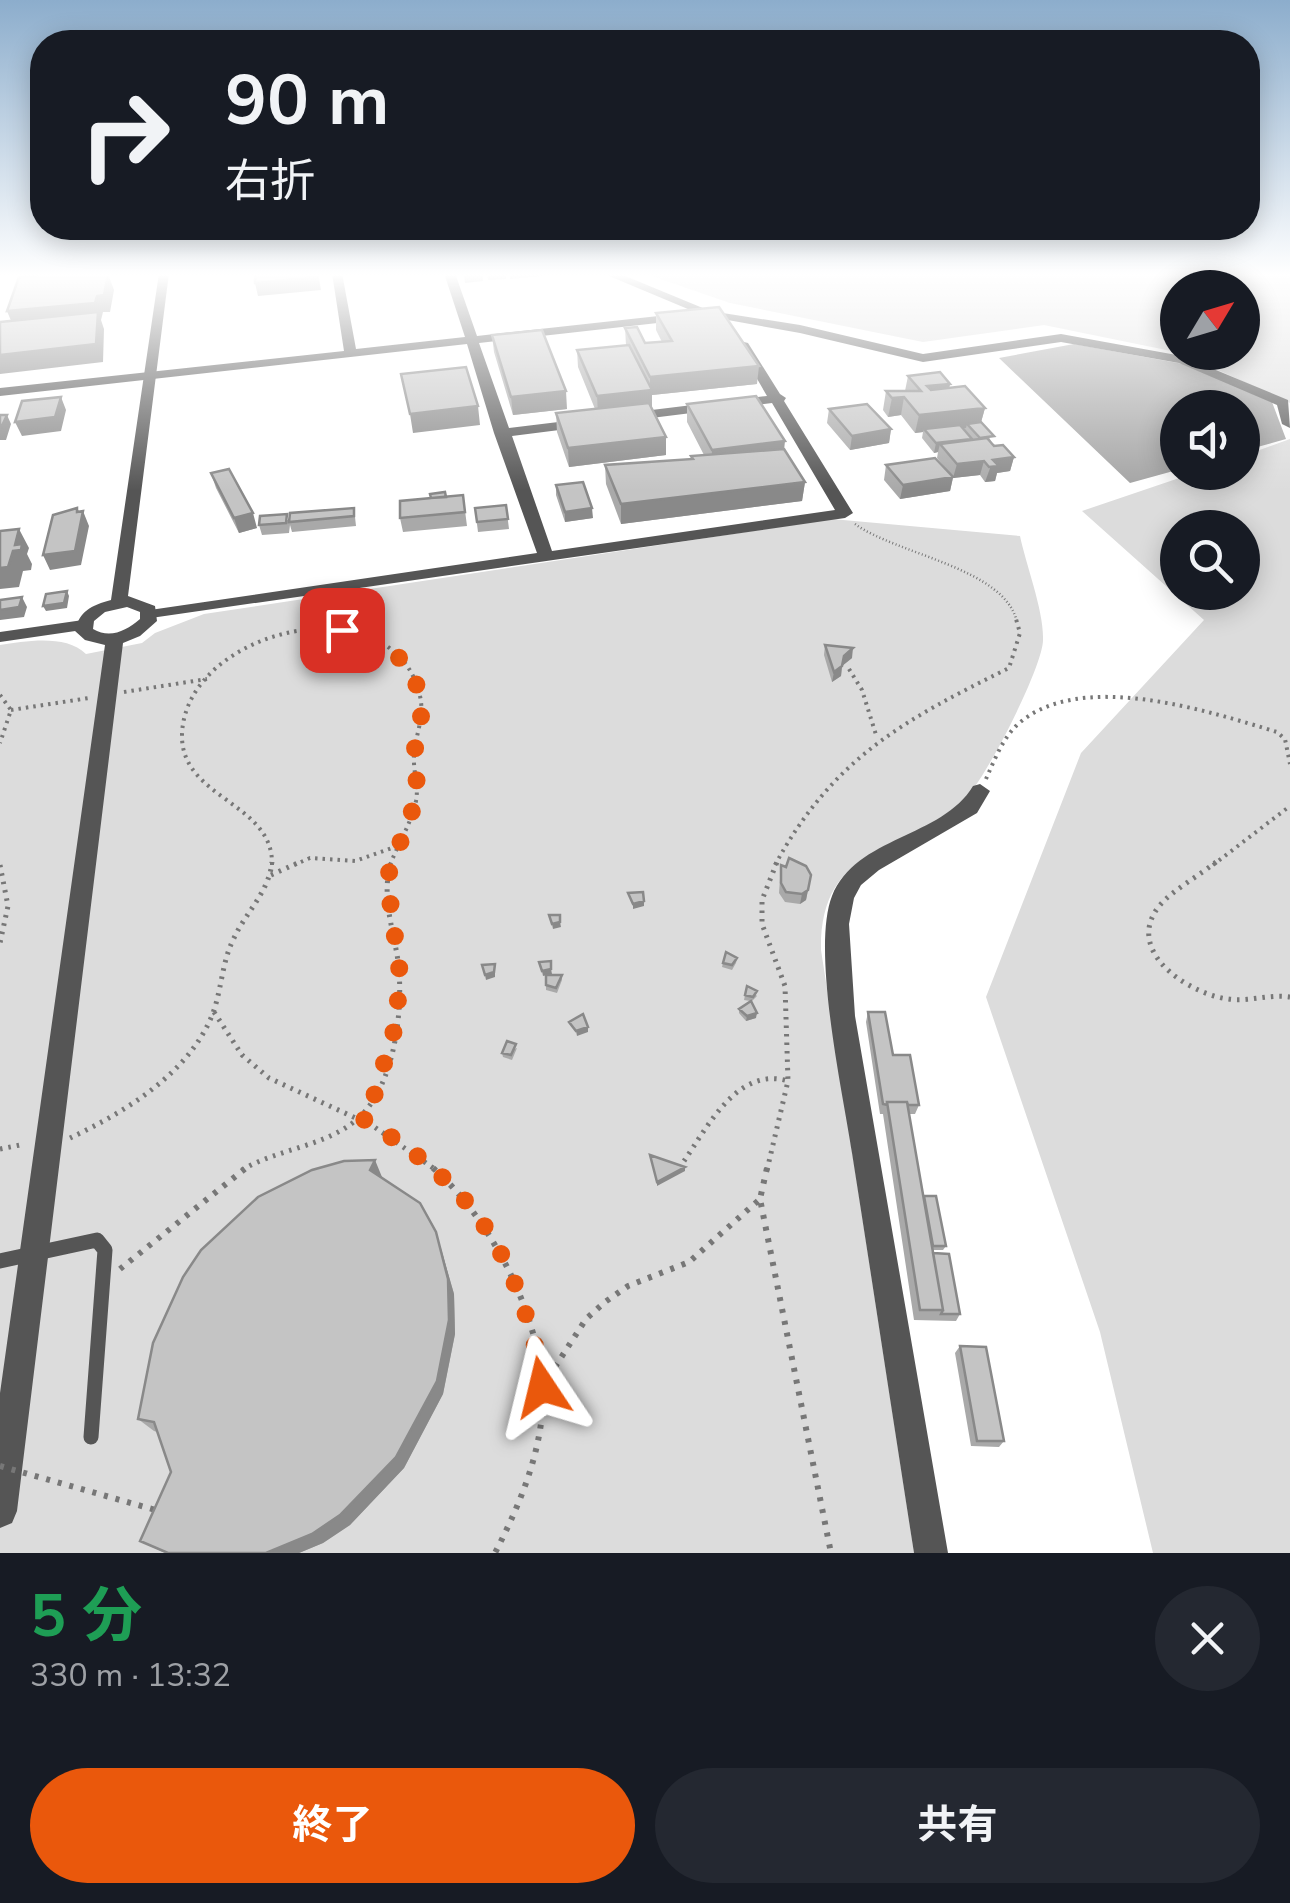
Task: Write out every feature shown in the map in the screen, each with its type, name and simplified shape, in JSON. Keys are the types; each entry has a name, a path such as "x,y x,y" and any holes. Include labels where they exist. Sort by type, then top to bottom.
{"street":[{"path":"118,602 154,345"},
{"path":"350,345 351,354"},
{"path":"0,392 430,345"},
{"path":"472,345 546,556"},
{"path":"83,625 95,638 115,639 142,627 150,615 845,513 779,398 742,345"},
{"path":"870,345 923,358 1009,345"},
{"path":"1104,345 1182,360 1284,403 1289,424"},
{"path":"620,418 779,398"},
{"path":"501,433 600,421"},
{"path":"0,637 83,625 91,613 118,602 145,605 150,615"},
{"path":"0,1511 115,639"},
{"path":"931,1553 843,1016 834,939 841,893 862,868 959,816 977,802 980,791"}],"lane":[{"path":"0,1261 97,1240 105,1250 91,1437"}],"path":[{"path":"70,1138 116,1116 159,1083 214,1012 223,959 271,875 272,852 260,827 210,792 185,760 185,714 207,680 246,649 308,631 342,630 387,645 415,678 422,711 414,754 418,795 395,848 386,894 400,974 396,1024 372,1103 360,1117 331,1135 237,1173 204,1198 164,1238 104,1280"},
{"path":"848,669 862,690 878,740"},
{"path":"124,692 207,680"},
{"path":"980,791 1011,731 1023,720 1111,695 1170,704 1277,732 1285,738 1290,764"},
{"path":"0,696 11,710"},
{"path":"11,710 89,698"},
{"path":"0,743 11,710"},
{"path":"1290,806 1169,896 1150,922 1149,943 1155,961 1188,988 1232,1000 1290,996"},
{"path":"271,875 310,858 355,862 395,848"},
{"path":"0,865 8,890 0,943"},
{"path":"214,1012 252,1066 318,1102 360,1117 442,1173 481,1217 516,1284 540,1358 542,1420 534,1456 495,1553"},
{"path":"684,1161 734,1094 771,1076 788,1081"},
{"path":"0,1149 20,1145"},
{"path":"542,1387 586,1320 605,1302 628,1286 689,1262 760,1198"},
{"path":"0,1466 172,1514"}],"shaded area":[{"path":"1082,345 1160,360 1160,370 1197,370 1244,390 1160,390 1160,475 1130,483 999,358"},
{"path":"1260,345 1290,345 1290,403 1218,370 1260,370"},
{"path":"1260,397 1272,402 1286,439 1260,446"},
{"path":"1290,439 1290,1553 1153,1553 1100,1332 986,997 1081,753 1204,620 1193,610 1260,610 1260,510 1160,510 1160,581 1082,511 1160,485 1160,490 1260,490 1260,450"},
{"path":"832,519 1020,536 1043,628 1040,654 1023,699 972,791 938,819 849,870 834,889 824,915 821,950 914,1553 0,1553 0,645 57,641 86,654 142,643 155,633 204,614"}],"building":[{"path":"0,345 83,345 0,355"},
{"path":"495,345 548,345 566,391 511,397"},
{"path":"629,345 652,390 597,396 577,350"},
{"path":"634,345 745,345 759,366 650,377"},
{"path":"466,367 478,406 410,414 401,374"},
{"path":"940,372 950,384 927,386 931,390 965,386 985,408 919,415 904,397 892,398 886,391 921,391 908,376"},
{"path":"756,396 785,441 712,450 687,404"},
{"path":"61,397 55,417 15,422 22,401"},
{"path":"649,403 666,437 568,448 556,413"},
{"path":"867,404 891,429 852,436 829,409"},
{"path":"981,422 994,436 980,438 967,424"},
{"path":"960,425 972,439 936,443 924,429"},
{"path":"987,438 994,446 1003,445 1014,457 993,460 999,466 989,467 984,461 957,464 940,444"},
{"path":"784,449 805,482 621,504 605,465 693,459 691,456"},
{"path":"935,458 953,477 903,485 886,465"},
{"path":"229,469 253,513 234,518 211,473"},
{"path":"583,482 592,508 565,512 556,485"},
{"path":"445,492 446,497 431,498 430,494"},
{"path":"463,495 465,512 400,518 400,501"},
{"path":"506,505 508,519 477,522 475,508"},
{"path":"77,508 77,512 83,511 75,551 43,555 53,515"},
{"path":"354,508 354,516 289,522 290,513"},
{"path":"287,514 286,523 259,525 260,516"},
{"path":"19,529 15,545 22,544 21,550 13,551 8,567 0,568 0,531"},
{"path":"67,591 64,603 43,606 46,594"},
{"path":"22,597 19,607 0,610 0,600"},
{"path":"825,645 853,648 834,672"},
{"path":"789,858 806,866 811,875 808,890 802,894 786,892 781,883 781,865 786,867"},
{"path":"643,892 644,901 633,904 628,893"},
{"path":"549,915 560,915 560,922 552,924"},
{"path":"726,952 737,958 732,965 723,963"},
{"path":"551,961 551,969 542,971 539,962"},
{"path":"495,964 494,972 485,975 482,965"},
{"path":"546,975 562,975 556,988 546,985"},
{"path":"747,986 757,991 753,997 745,995"},
{"path":"751,1001 757,1013 747,1016 739,1009"},
{"path":"868,1012 885,1012 893,1055 910,1055 919,1105 883,1104"},
{"path":"583,1014 588,1027 576,1031 569,1022"},
{"path":"507,1041 516,1044 511,1055 502,1053"},
{"path":"887,1102 907,1102 943,1310 920,1310"},
{"path":"650,1155 685,1167 657,1182"},
{"path":"375,1160 370,1170 420,1203 436,1232 448,1279 449,1320 437,1381 396,1457 340,1515 312,1534 266,1553 168,1553 140,1541 171,1472 154,1422 138,1419 153,1343 183,1277 201,1250 258,1197 312,1170 344,1161"},
{"path":"924,1196 936,1196 946,1246 933,1246"},
{"path":"933,1253 949,1254 960,1314 941,1314"},
{"path":"960,1346 986,1347 1004,1441 977,1441"}],"route":[{"path":"342,630 387,645 407,665 420,690 422,711 414,754 418,795 395,848 387,878 386,894 400,974 396,1024 372,1103 360,1117 442,1173 481,1217 516,1284 540,1358 542,1387"}]}
